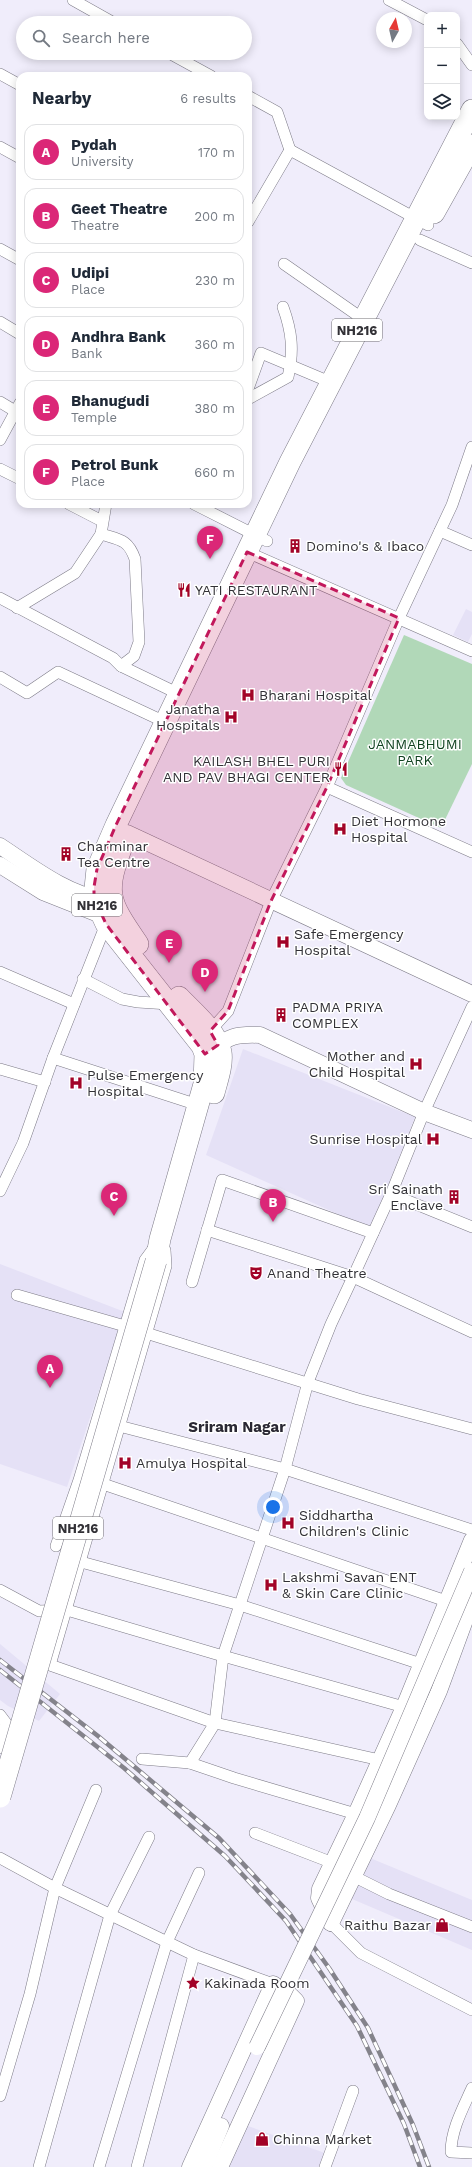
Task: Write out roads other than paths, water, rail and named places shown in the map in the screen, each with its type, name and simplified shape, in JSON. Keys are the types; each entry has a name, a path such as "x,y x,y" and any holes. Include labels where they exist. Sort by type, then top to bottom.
{"highway":[{"name":"NH216","path":"211,1043 202,1046 169,1004 103,910 97,869 179,694 349,374 421,228 472,110"},
{"name":"NH216","path":"103,910 111,888 113,870 127,833 330,382 363,319 472,145"},
{"name":"NH216","path":"103,910 120,918 221,1059 216,1086 175,1217 160,1249"},
{"name":"NH216","path":"0,1796 160,1249 204,1084 211,1043"}],"street":[{"path":"73,0 102,16"},
{"path":"389,0 424,18"},
{"path":"460,48 472,65"},
{"path":"182,60 204,72"},
{"path":"0,74 16,83"},
{"path":"252,98 277,112 290,150 421,228 472,263"},
{"path":"0,147 16,156"},
{"path":"252,213 290,150"},
{"path":"0,249 16,258"},
{"path":"284,264 363,319"},
{"path":"252,397 288,377 291,366 292,333 283,307"},
{"path":"0,322 16,332"},
{"path":"252,378 261,353 330,382"},
{"path":"0,402 16,408"},
{"path":"0,440 16,412"},
{"path":"211,1043 228,1011 271,901 327,787 399,618 440,531 472,446"},
{"path":"0,469 16,477"},
{"path":"76,508 102,522"},
{"path":"17,608 74,573 101,534 105,508"},
{"path":"200,508 257,546 371,608 399,618 472,651"},
{"path":"440,531 472,545"},
{"path":"101,534 122,541 130,547 135,559 139,642 134,656 121,666"},
{"path":"0,598 113,658 121,666 179,694"},
{"path":"0,677 26,693 58,672 165,722"},
{"path":"327,787 472,852"},
{"path":"127,833 472,994"},
{"path":"0,846 49,878 103,910"},
{"path":"0,865 43,892 103,910"},
{"path":"0,1191 23,1143 74,1004 83,979 103,910"},
{"path":"0,972 74,1004"},
{"path":"83,979 122,998 138,1002 169,1004"},
{"path":"190,1763 215,1723 223,1656 285,1469 308,1382 331,1324 391,1194 424,1112 472,1007"},
{"path":"211,1043 230,1036 245,1034 260,1035 424,1112 472,1130"},
{"path":"53,1058 198,1105"},
{"path":"0,1069 45,1082"},
{"path":"192,1282 222,1180 373,1233"},
{"path":"391,1194 472,1227"},
{"path":"207,1230 353,1277 472,1332"},
{"path":"56,1546 79,1480 145,1260 152,1248 160,1249 166,1266 50,1665 215,1723 380,1760"},
{"path":"17,1294 125,1326"},
{"path":"146,1333 366,1401 472,1429"},
{"path":"119,1426 285,1469 472,1530"},
{"path":"103,1484 471,1608 439,1692 388,1805 353,1876 334,1927"},
{"path":"472,1540 446,1600 404,1707 319,1893 319,1898 334,1927 362,1952 472,2010"},
{"path":"81,1562 240,1605 421,1664"},
{"path":"204,2167 224,2117 373,1805 472,1571"},
{"path":"0,1590 39,1611 67,1610 404,1707"},
{"path":"0,1715 6,1723 0,1748"},
{"path":"142,1759 190,1763 234,1778 356,1814"},
{"path":"0,2096 30,1994 55,1888 96,1790"},
{"path":"255,1833 333,1862"},
{"path":"39,2167 110,1915 149,1837"},
{"path":"0,1858 55,1888 194,1955 273,1984 296,2001 220,2167"},
{"path":"99,2167 167,1942 198,1873"},
{"path":"353,1876 389,1894 472,1927"},
{"path":"137,2167 194,1955"},
{"path":"190,2167 273,1984"},
{"path":"472,2088 457,2123 451,2143 451,2152 472,2153"},
{"path":"325,2167 353,2090"}],"railway":[{"path":"0,1660 98,1736 219,1838 290,1914 329,1968 368,2028 413,2125 429,2167"},
{"path":"0,1670 124,1768 225,1856 286,1921 357,2026 404,2124 420,2167"}],"place":[{"name":"Domino's & Ibaco","path":"295,546"},
{"name":"Petrol Bunk","path":"210,559"},
{"name":"YATI RESTAURANT","path":"184,590"},
{"name":"Bharani Hospital","path":"248,695"},
{"name":"Janatha Hospitals","path":"231,717"},
{"name":"KAILASH BHEL PURI AND PAV BHAGI CENTER","path":"341,769"},
{"name":"Diet Hormone Hospital","path":"340,829"},
{"name":"Charminar Tea Centre","path":"66,854"},
{"name":"Safe Emergency Hospital","path":"283,942"},
{"name":"Bhanugudi","path":"169,963"},
{"name":"Andhra Bank","path":"205,992"},
{"name":"PADMA PRIYA COMPLEX","path":"281,1015"},
{"name":"Mother and Child Hospital","path":"416,1064"},
{"name":"Pulse Emergency Hospital","path":"76,1083"},
{"name":"Sunrise Hospital","path":"433,1139"},
{"name":"Sri Sainath Enclave","path":"454,1197"},
{"name":"Udipi","path":"114,1216"},
{"name":"Geet Theatre","path":"273,1222"},
{"name":"Anand Theatre","path":"256,1273"},
{"name":"Pydah","path":"50,1388"},
{"name":"Amulya Hospital","path":"125,1463"},
{"name":"Siddhartha Children's Clinic","path":"288,1523"},
{"name":"Lakshmi Savan ENT & Skin Care Clinic","path":"271,1585"},
{"name":"Raithu Bazar","path":"442,1925"},
{"name":"Kakinada Room","path":"193,1983"},
{"name":"Chinna Market","path":"262,2139"}],"district":[{"name":"Sriram Nagar","path":"237,1427"}],"park label":[{"name":"JANMABHUMI PARK","path":"415,752"}]}
